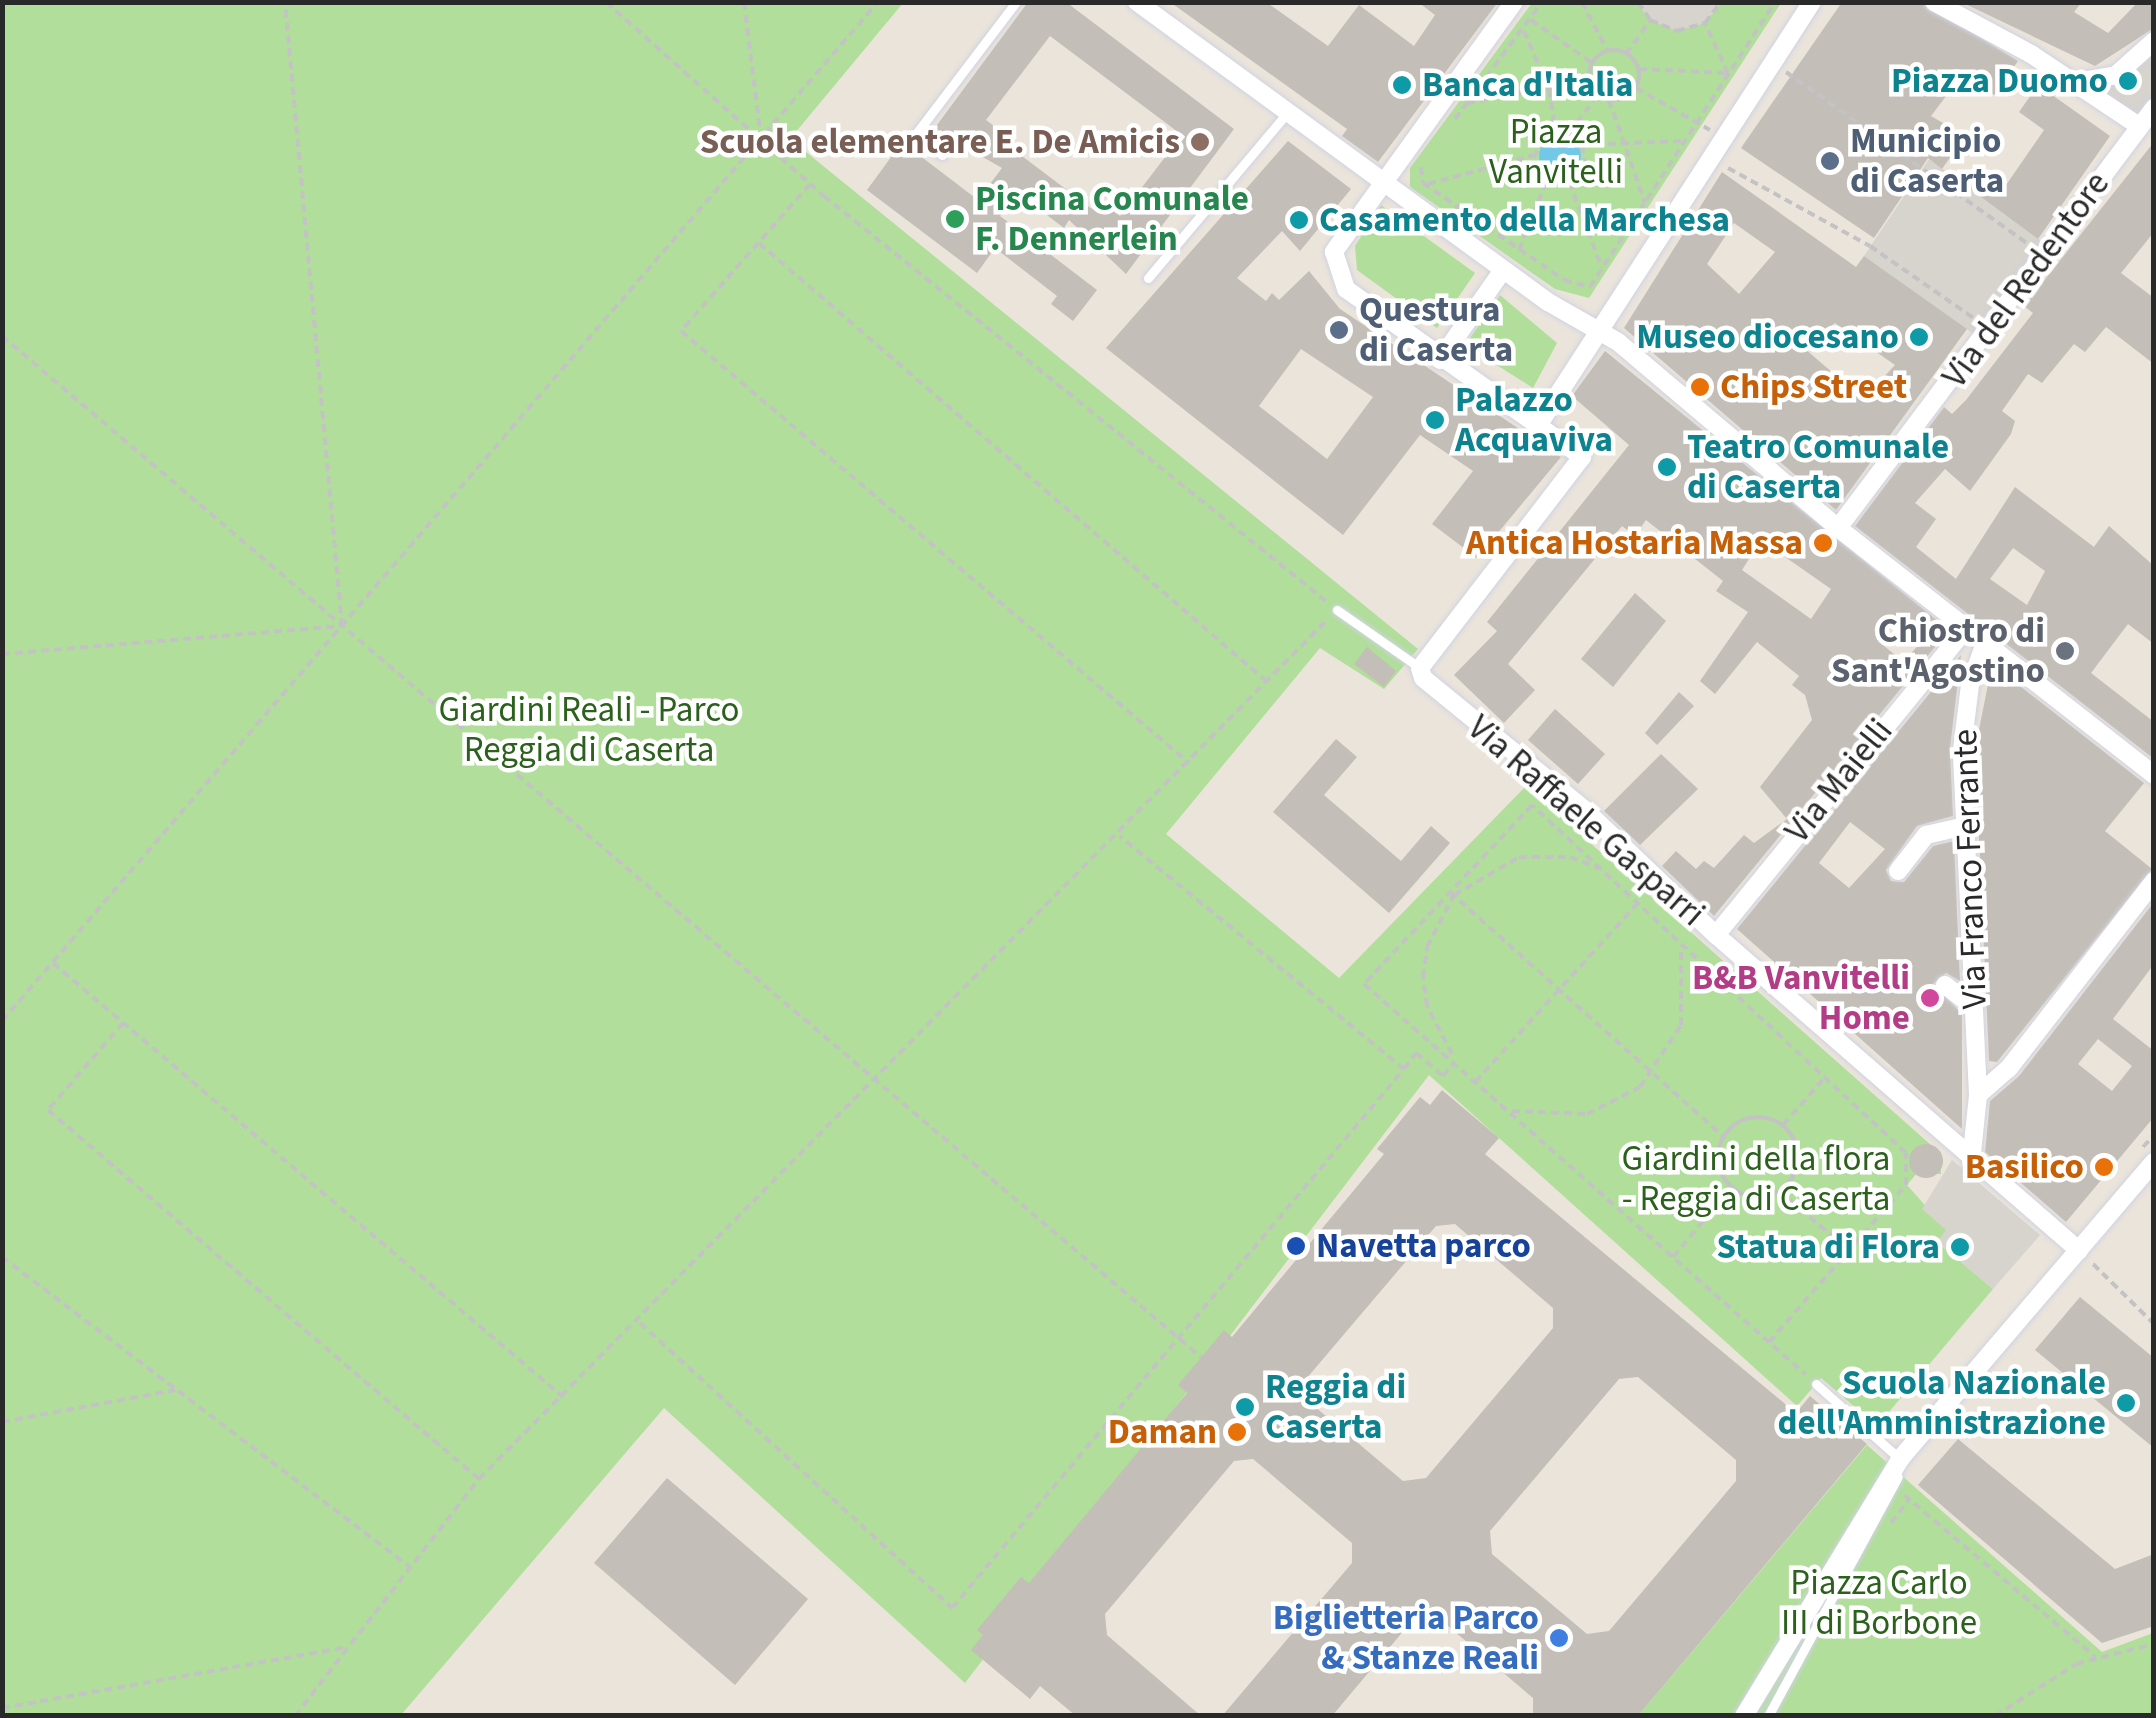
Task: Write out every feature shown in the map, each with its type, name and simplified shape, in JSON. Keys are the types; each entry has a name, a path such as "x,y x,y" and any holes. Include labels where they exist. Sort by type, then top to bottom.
{"street":[{"path":"1137,2 1502,270 1599,323 1838,528 1984,646 2154,775"},
{"path":"1420,668 1582,457 1440,360 1346,289 1336,270 1334,252 1514,2"},
{"path":"1537,426 1707,155 1774,63 1812,2"},
{"path":"1934,2 2076,82 2139,126 2154,108"},
{"path":"2076,82 2116,75 2154,41"},
{"name":"Via del Redentore","path":"1838,528 2139,126"},
{"path":"1440,360 1502,270"},
{"name":"Via Maielli","path":"1716,936 1964,630"},
{"name":"Via Franco Ferrante","path":"1970,1162 1978,1094 1961,827 1965,710 1984,646"},
{"name":"Via Raffaele Gasparri","path":"1420,668 1433,689 1586,810 1716,936 1970,1162 2079,1250"},
{"path":"1898,871 1926,835 1961,827"},
{"path":"1978,1094 2009,1068 2154,881"},
{"path":"1946,985 1973,1007"},
{"path":"1744,1716 1890,1483 1904,1454 2154,1162"}],"lane":[{"path":"942,154 915,135 1016,2"},
{"path":"1148,278 1287,113"},
{"path":"1336,610 1420,668"},
{"path":"1816,1384 1904,1454"},
{"path":"1768,1716 1890,1483"}],"path":[{"path":"285,2 342,626"},
{"path":"295,1716 479,1479 1119,836 1336,610 810,184 606,2"},
{"path":"744,2 761,138"},
{"path":"2,1021 878,2"},
{"path":"1444,134 1542,2"},
{"path":"1582,2 1608,52"},
{"path":"1638,2 1650,20 1678,31 1705,23 1721,2"},
{"path":"1432,150 1421,166 1426,184 1579,288 1590,287 1775,2"},
{"path":"1530,19 1592,63"},
{"path":"1626,54 1650,20"},
{"path":"1705,23 1728,73"},
{"path":"1426,184 1535,155 1555,130 1548,89 1523,28"},
{"path":"1645,203 1630,145 1609,100 1598,94 1590,80 1592,63 1608,52 1626,54 1638,68 1728,73"},
{"path":"1774,63 2044,256"},
{"path":"1636,88 1638,68"},
{"path":"1467,103 1590,80"},
{"path":"1636,88 1698,122"},
{"path":"1609,100 1636,88"},
{"path":"1569,133 1598,94"},
{"path":"1555,130 1569,133 1582,145 1585,163 1569,182"},
{"path":"1582,145 1685,141"},
{"path":"1519,250 1547,179 1535,155"},
{"path":"1707,155 1924,282 1990,330"},
{"path":"1547,179 1569,182"},
{"path":"1569,182 1602,268"},
{"path":"810,184 681,331 1189,763"},
{"path":"758,243 1267,682"},
{"path":"2,336 1201,1358"},
{"path":"2,654 342,626"},
{"path":"1769,1342 1906,1185 1910,1170 1902,1146 1532,805 1364,984 1816,1384"},
{"path":"1119,836 1404,1069"},
{"path":"1454,1061 1438,1034 1423,977 1432,934 1452,894 1519,857 1570,857 1609,873"},
{"path":"1452,894 1724,1136"},
{"path":"1475,1082 1638,902"},
{"path":"1508,1110 1547,1118 1586,1114 1623,1098 1654,1073 1681,1025 1680,942"},
{"path":"52,963 563,1398"},
{"path":"123,1023 48,1110 479,1479"},
{"path":"638,1321 952,1608 1416,1053 1443,1076 1454,1061"},
{"path":"1783,1125 1826,1076"},
{"path":"1744,1119 1783,1125 1799,1158 1780,1190 1755,1197 1731,1187 1718,1163 1724,1136 1744,1119"},
{"path":"1673,1257 1731,1187"},
{"path":"1780,1190 1849,1251"},
{"path":"2079,1250 2154,1324"},
{"path":"2,1257 410,1567"},
{"path":"2,1422 176,1390"},
{"path":"1890,1483 2096,1657"},
{"path":"1995,1716 2096,1657 2154,1644"},
{"path":"2,1708 349,1647"}],"green space":[{"name":"Giardini Reali - Parco Reggia di Caserta","path":"2,3 903,3 790,139 1418,649 1384,689 1320,648 1166,834 1339,978 1526,786 1940,1153 1941,1174 1917,1173 1907,1185 1947,1230 1937,1242 1993,1289 1877,1426 1821,1378 1797,1406 1429,1075 965,1683 664,1408 401,1715 3,1715"},
{"name":"Piazza Vanvitelli","path":"1532,3 1781,3 1589,298 1555,289 1410,187 1410,168"},
{"path":"1381,205 1475,273 1437,328 1357,270 1355,246"},
{"path":"1500,295 1557,343 1533,388 1465,345"},
{"name":"Piazza Carlo III di Borbone","path":"1867,1445 2102,1652 2153,1633 2153,1715 1638,1716"}],"shaded area":[{"path":"1637,3 1721,3 1705,23 1677,31 1650,20"},
{"name":"Piazza Duomo","path":"2153,28 2153,108 2139,126 2094,93"},
{"path":"1929,159 2044,243 1975,335 1864,256"},
{"path":"1952,1160 2040,1235 1993,1289 1937,1242 1946,1230 1922,1209"}],"water":[{"path":"1560,135 1575,141 1581,156 1575,171 1560,177 1545,171 1539,156 1545,141"}],"building":[{"name":"Scuola elementare E. De Amicis","path":"1028,2 1066,2 1234,129 1126,274 1069,220 1064,228 1018,193 1000,216 1097,290 1073,321 1051,304 1057,296 995,248 977,273 867,190 902,142 978,200 1002,168 934,129","holes":["1050,36 1182,135 1120,216 1099,201 1092,209 998,138 1002,132 986,120"]},
{"path":"1170,2 1266,2 1328,46 1359,5 1414,46 1435,15 1418,2 1498,2 1378,162 1342,136 1347,129"},
{"path":"1842,2 1922,2 2018,61 1994,95 1962,75 1931,116 1965,136 1942,169 1928,158 1874,238 1741,148"},
{"path":"1961,2 2082,2 2074,12 2108,33 2138,2 2154,2 2154,28 2095,66"},
{"path":"2038,85 2110,136 2038,239 1966,186 1978,170 2004,188 2044,130 2019,112"},
{"name":"Palazzo Acquaviva","path":"1288,141 1351,189 1300,251 1282,231 1237,278 1266,301 1272,293 1279,300 1309,271 1340,309 1561,457 1477,558 1432,524 1473,471 1420,435 1343,535 1106,348","holes":["1301,349 1373,397 1327,459 1259,406"]},
{"path":"2154,142 2154,232 2121,273 2154,298 2154,364 2106,327 2085,352 2074,344 2042,383 2028,374 2002,411 2015,421 2011,434 1970,491 1945,469 1915,503 1936,519 1916,547 1956,579 2015,487 2094,547 2109,526 2154,566 2154,644 2128,624 2091,673 2154,722 2154,759 1855,526 1944,407 1952,414 1966,400 2033,313 2024,306","holes":["2013,548 2045,571 2027,605 1990,579"]},
{"path":"1722,172 1856,267 1864,256 1967,329 1836,510 1624,328","holes":["1734,223 1775,252 1739,294 1707,264","1835,323 1895,365 1863,399 1804,348"]},
{"path":"1605,351 1949,630 1714,916 1662,866 1676,851 1696,869 1704,861 1714,868 1744,835 1754,843 1787,819 1760,787 1812,720 1805,695 1792,685 1799,676 1757,642 1715,694 1700,681 1748,612 1716,591 1723,581 1646,520 1635,536 1622,526 1508,664 1535,690 1504,723 1454,675 1497,631 1487,622 1629,445 1572,396","holes":["1761,540 1831,589 1811,619 1742,570","1899,617 1925,637 1904,662 1879,642"]},
{"path":"1635,593 1666,621 1613,687 1581,659"},
{"path":"1367,647 1396,671 1384,687 1354,664"},
{"path":"1961,655 1950,749 1953,816 1917,826 1886,870 1891,881 1904,882 1933,846 1954,841 1960,981 1946,973 1933,984 1962,1014 1962,1129 1737,929","holes":["1850,822 1885,849 1849,888 1819,863"]},
{"path":"1992,664 2144,783 2105,831 2152,869 1997,1062 1989,1061 1975,750"},
{"path":"1679,692 1694,706 1657,745 1645,733"},
{"path":"1555,709 1605,754 1578,784 1528,740"},
{"path":"1336,739 1357,757 1324,795 1401,861 1431,826 1450,843 1389,913 1273,812"},
{"path":"1661,754 1698,789 1640,845 1604,811"},
{"path":"2154,902 2154,964 2113,1019 2154,1051 2154,1117 2066,1222 1985,1152 1990,1101 2019,1076","holes":["2098,1039 2132,1066 2112,1091 2078,1064"]},
{"name":"Reggia di Caserta","path":"1442,1090 1499,1138 1485,1154 1796,1413 1810,1396 1867,1444 1638,1716 1533,1716 1533,1698 1435,1615 1416,1616 1332,1716 1222,1716 1352,1563 1352,1543 1253,1459 1234,1461 1105,1614 1107,1635 1201,1716 1076,1716 1040,1686 1030,1699 971,1650 983,1635 977,1630 1021,1577 1029,1583 1187,1393 1178,1385 1224,1330 1232,1337 1384,1154 1377,1149 1420,1097 1430,1105","holes":["1455,1224 1553,1308 1553,1328 1426,1478 1403,1481 1308,1401 1306,1379 1436,1226","1638,1377 1736,1460 1736,1481 1609,1631 1587,1634 1492,1554 1490,1531 1619,1379"]},
{"path":"1926,1144 1938,1149 1943,1161 1938,1173 1926,1178 1914,1173 1909,1161 1914,1149"},
{"name":"Scuola Nazionale dell'Amministrazione","path":"2080,1297 2154,1358 2154,1448 2035,1350"},
{"path":"1958,1439 2115,1569 2154,1554 2154,1626 2102,1643 1918,1485"},
{"path":"667,1478 808,1599 735,1685 594,1563"}],"place":[{"name":"Piazza Duomo","path":"2128,81"},
{"name":"Banca d'Italia","path":"1402,85"},
{"name":"Scuola elementare E. De Amicis","path":"1200,142"},
{"name":"Municipio di Caserta","path":"1830,161"},
{"name":"Piscina Comunale F. Dennerlein","path":"955,219"},
{"name":"Casamento della Marchesa","path":"1299,220"},
{"name":"Questura di Caserta","path":"1339,330"},
{"name":"Museo diocesano","path":"1919,337"},
{"name":"Chips Street","path":"1700,387"},
{"name":"Palazzo Acquaviva","path":"1435,420"},
{"name":"Teatro Comunale di Caserta","path":"1667,467"},
{"name":"Antica Hostaria Massa","path":"1823,543"},
{"name":"Chiostro di Sant'Agostino","path":"2065,651"},
{"name":"B&B Vanvitelli Home","path":"1930,998"},
{"name":"Basilico","path":"2104,1167"},
{"name":"Navetta parco","path":"1296,1246"},
{"name":"Statua di Flora","path":"1960,1247"},
{"name":"Scuola Nazionale dell'Amministrazione","path":"2126,1403"},
{"name":"Reggia di Caserta","path":"1245,1407"},
{"name":"Daman","path":"1237,1432"},
{"name":"Biglietteria Parco & Stanze Reali","path":"1559,1638"}],"park label":[{"name":"Giardini della flora - Reggia di Caserta","path":"1756,1179"}]}
